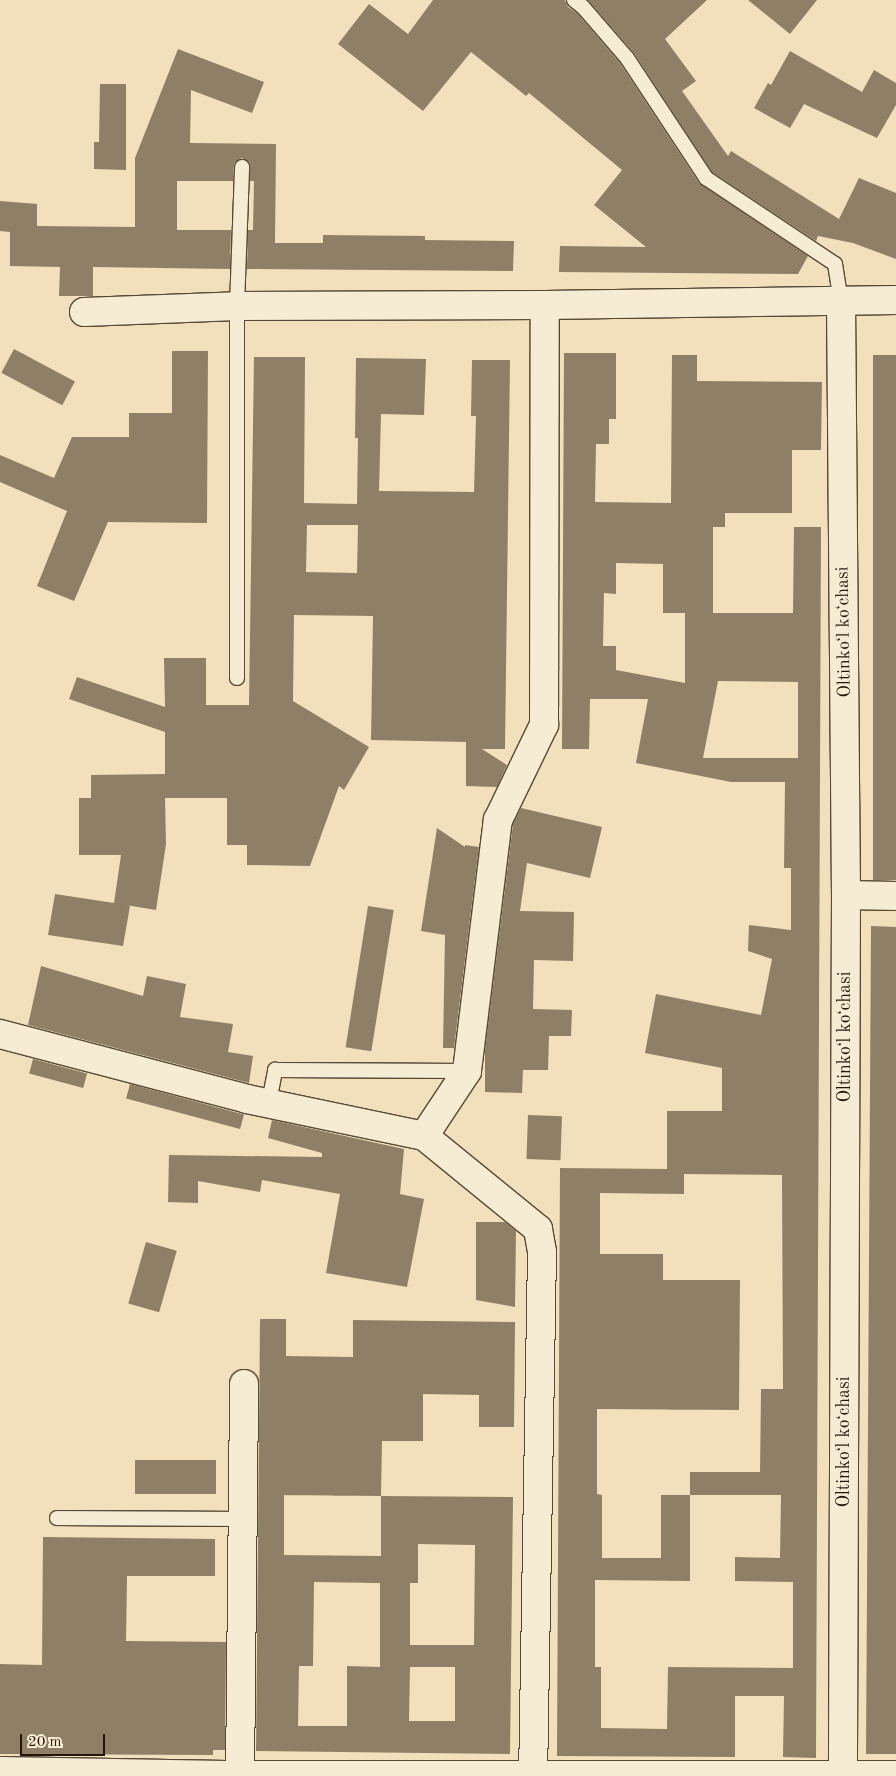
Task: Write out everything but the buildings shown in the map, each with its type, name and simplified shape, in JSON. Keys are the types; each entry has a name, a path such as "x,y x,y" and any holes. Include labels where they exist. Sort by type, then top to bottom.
{"street":[{"name":"Oltinkoʻl koʻchasi","path":"841,300 846,895 843,1775"},
{"path":"84,312 237,306 545,305 896,300"},
{"path":"424,1136 467,1071 498,820 544,726 545,305"},
{"path":"846,895 896,896"},
{"path":"0,1034 248,1099 424,1136 538,1229 542,1252 533,1775"},
{"path":"240,1775 244,1384"},
{"path":"0,1771 240,1775 896,1775"}],"lane":[{"path":"574,0 628,58 706,178 834,264 841,300"},
{"path":"237,678 237,306 242,167"},
{"path":"269,1102 275,1070 467,1071"},
{"path":"58,1518 243,1519"}]}
